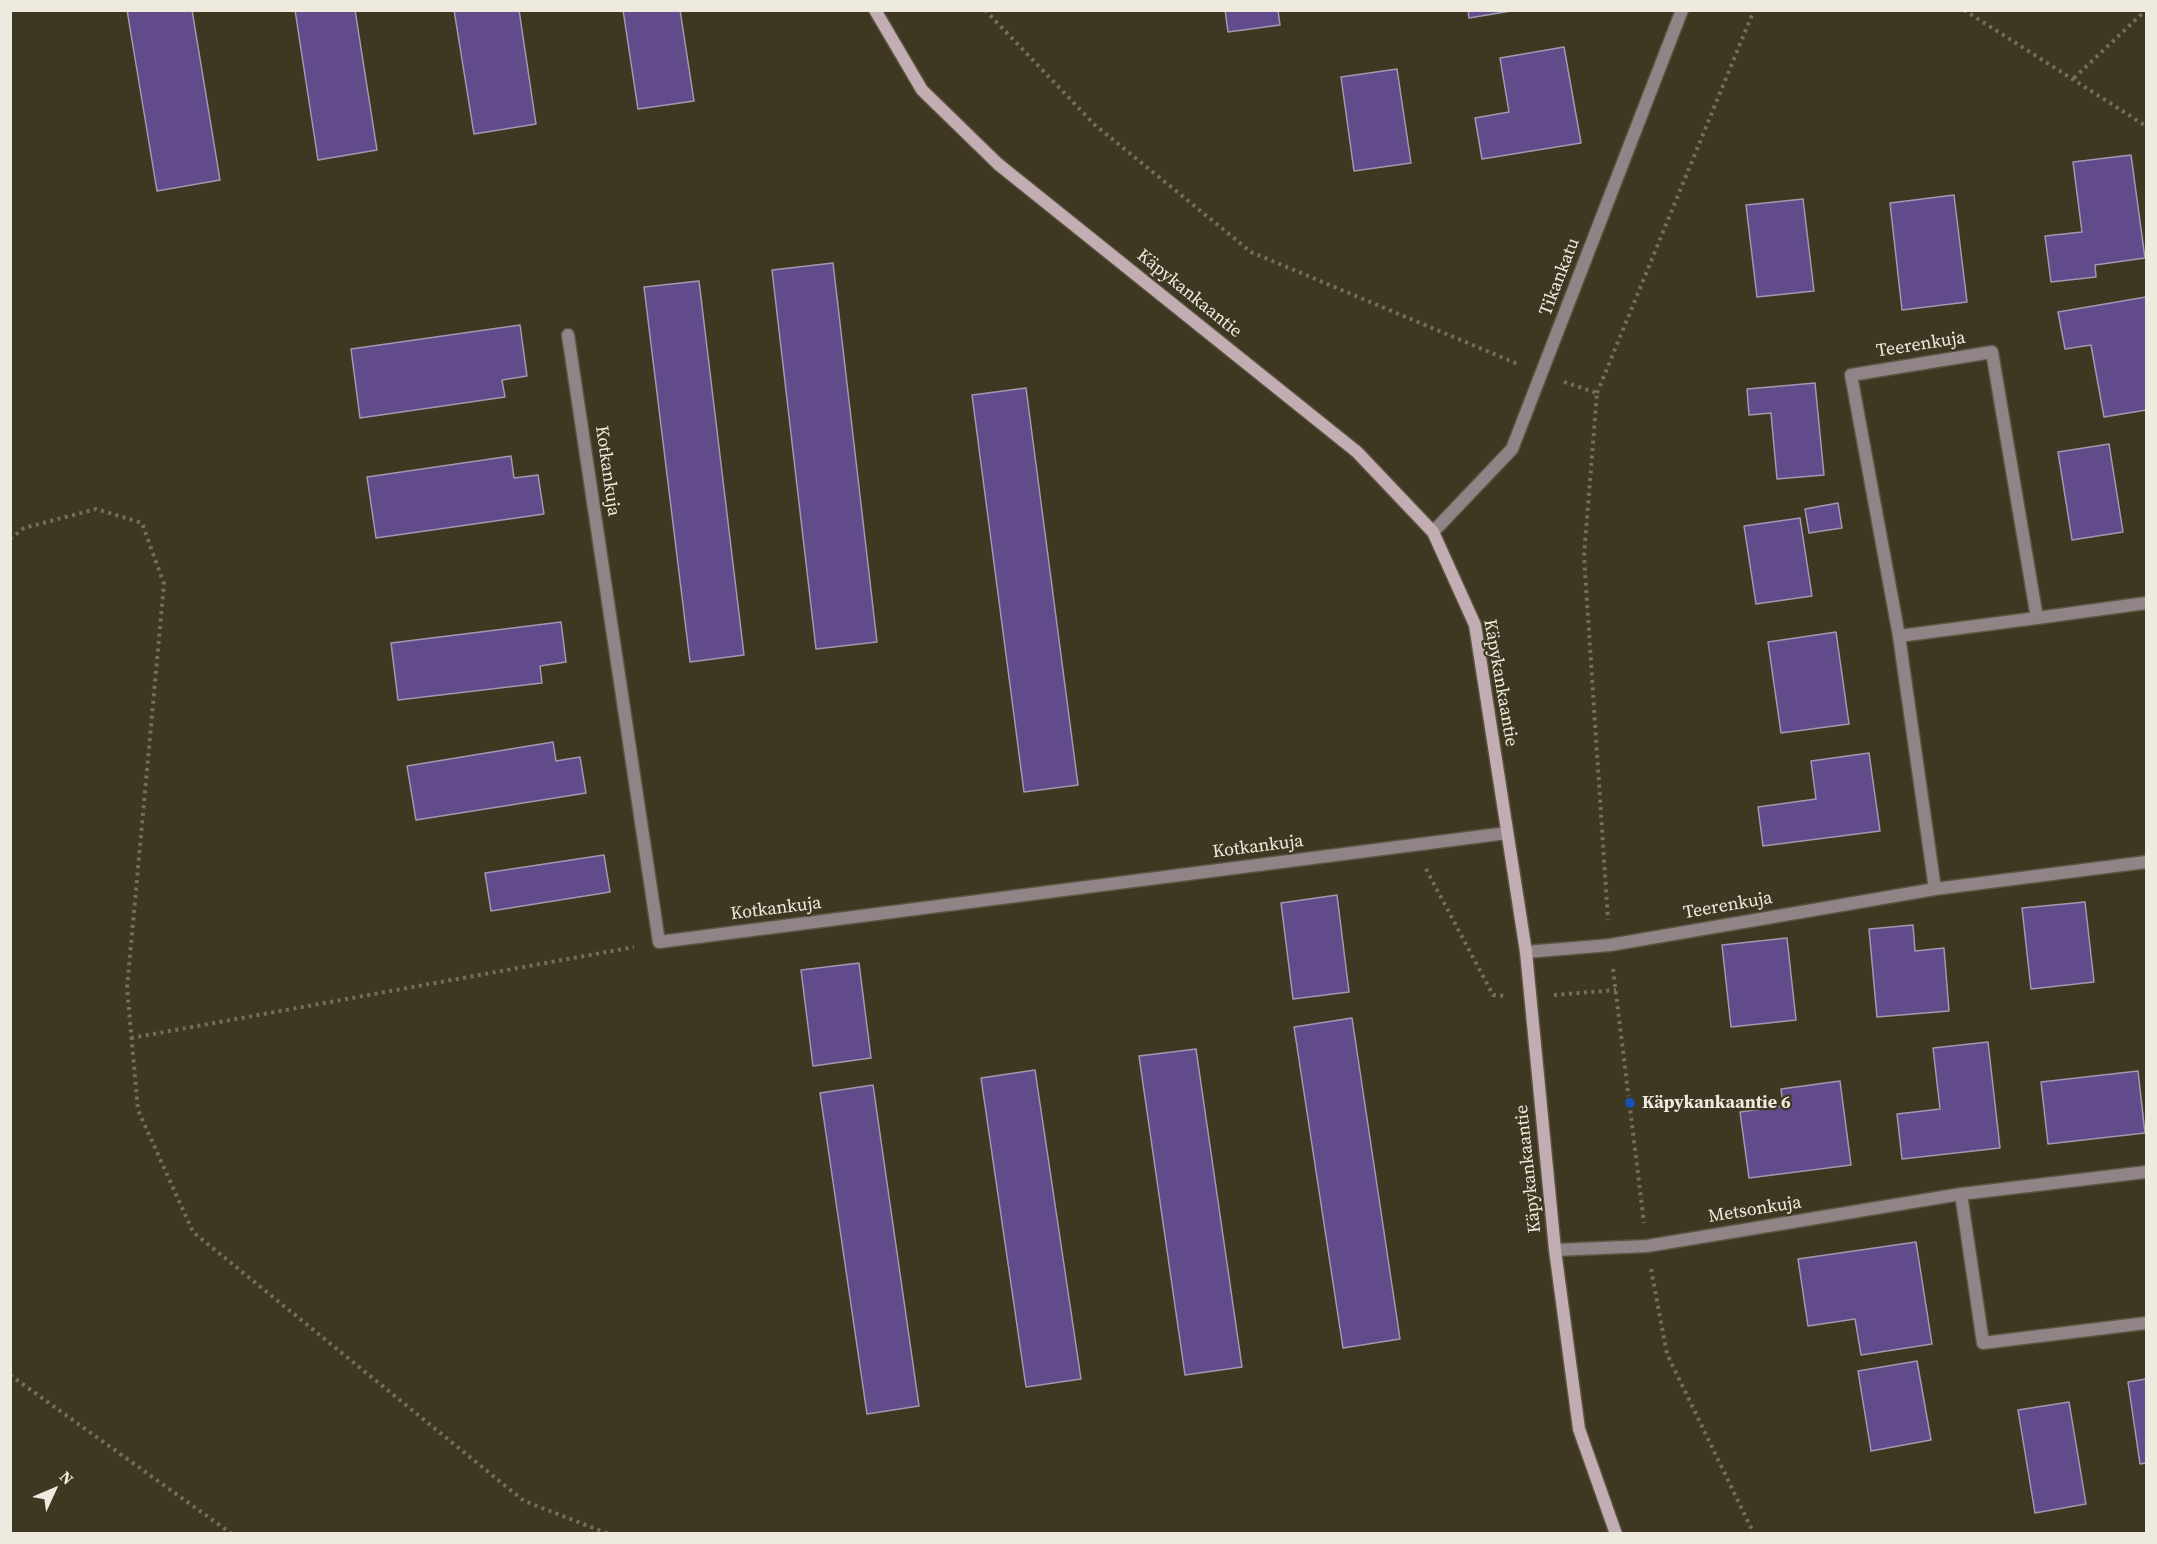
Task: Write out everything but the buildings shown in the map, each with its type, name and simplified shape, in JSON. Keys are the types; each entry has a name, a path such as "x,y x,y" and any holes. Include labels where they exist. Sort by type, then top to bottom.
{"street":[{"name":"Käpykankaantie","path":"875,10 922,90 998,164 1357,452 1433,532 1475,625 1526,952 1555,1250 1579,1429 1616,1533"},
{"name":"Tikankatu","path":"1433,532 1512,449 1682,10"},
{"name":"Kotkankuja","path":"568,335 659,942 1507,833"},
{"name":"Teerenkuja","path":"1935,889 1899,636 1851,375 1992,352 2037,618"},
{"path":"1899,636 2146,603"},
{"name":"Teerenkuja","path":"1526,952 1610,945 1935,889 2146,862"},
{"name":"Metsonkuja","path":"1555,1250 1647,1246 1961,1194 2146,1172"},
{"path":"1961,1194 1983,1344 2146,1323"}],"path":[{"path":"1597,393 1754,10"},
{"path":"1964,10 2146,126"},
{"path":"2074,78 2146,10"},
{"path":"10,539 24,528 96,509 142,523 164,584 127,988 138,1110 193,1232 524,1501 609,1533"},
{"path":"1413,845 1493,995 1530,997 1616,990"},
{"path":"131,1038 659,942"},
{"path":"10,1375 232,1533"}],"place":[{"name":"Käpykankaantie 6","path":"1630,1103"}]}
